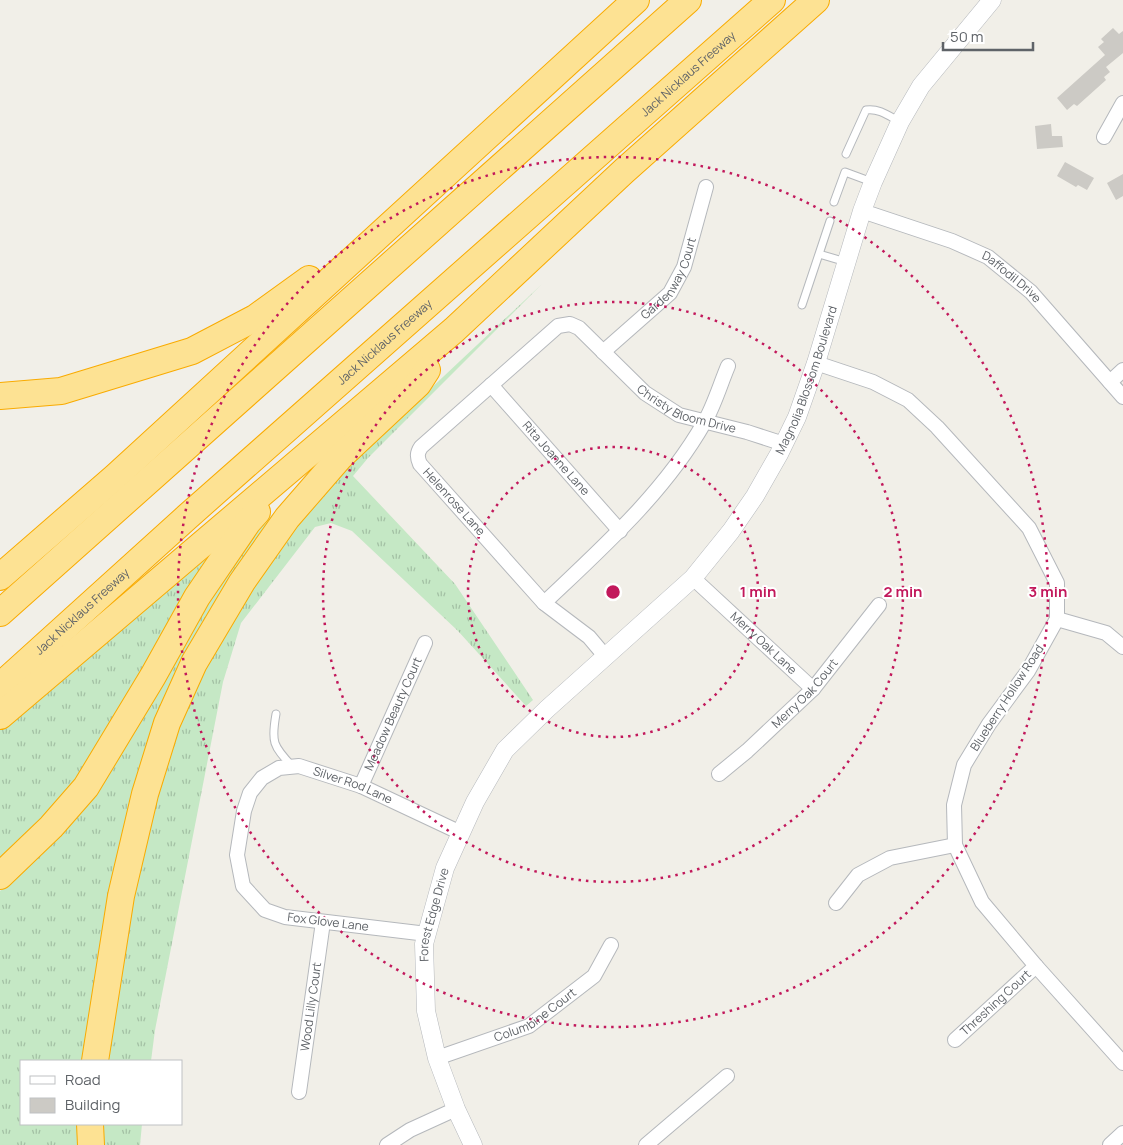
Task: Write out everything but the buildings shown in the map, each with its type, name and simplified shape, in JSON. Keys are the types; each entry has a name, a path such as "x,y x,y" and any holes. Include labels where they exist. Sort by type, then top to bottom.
{"highway":[{"path":"0,577 122,470 636,0"},
{"path":"0,613 688,0"},
{"name":"Jack Nicklaus Freeway","path":"0,686 187,517 772,0"},
{"path":"0,716 454,330 624,171 816,0"},
{"path":"0,396 61,391 192,350 255,318 316,273 546,82"},
{"path":"95,1060 121,896 145,794 167,723 194,663 242,582 287,518 340,457 418,384 454,330"},
{"path":"0,876 51,827 86,787 149,684 202,589 248,522 316,447"},
{"path":"90,1125 90,1145"}],"street":[{"name":"Magnolia Blossom Boulevard","path":"546,709 693,578 731,531 755,496 797,417 816,363 862,211 900,122 921,86 992,0"},
{"path":"1104,137 1123,103"},
{"name":"Gardenway Court","path":"603,352 670,292 684,268 706,187"},
{"name":"Daffodil Drive","path":"862,211 952,241 988,256 1030,292 1123,397"},
{"name":"Helenrose Lane","path":"603,352 579,328 570,324 558,326 421,448 418,452 418,458 420,464 544,603 589,637 605,656"},
{"name":"Christy Bloom Drive","path":"603,352 645,393 678,415 747,432 784,444"},
{"name":"Blueberry Hollow Road","path":"816,363 873,382 908,400 936,427 1029,528 1057,583 1057,619 1028,671 989,724 964,765 954,805 955,845 982,902 1036,966 1123,1063"},
{"path":"544,603 620,531 659,487 705,422 728,366"},
{"path":"1110,382 1123,370"},
{"name":"Rita Joanne Lane","path":"490,385 620,531"},
{"name":"Merry Oak Lane","path":"693,578 813,688"},
{"name":"Merry Oak Court","path":"719,774 747,751 813,688 879,605"},
{"path":"1057,619 1106,633 1123,647"},
{"name":"Meadow Beauty Court","path":"361,786 425,643"},
{"name":"Forest Edge Drive","path":"473,1145 456,1109 438,1058 426,1011 424,944 445,868 475,802 505,750 546,709"},
{"name":"Silver Rod Lane","path":"293,766 299,766 361,786 461,833"},
{"name":"Fox Glove Lane","path":"293,766 279,768 262,778 250,793 244,811 236,855 243,886 265,910 285,917 427,934"},
{"path":"836,904 858,875 890,858 955,845"},
{"name":"Wood Lilly Court","path":"299,1092 322,922"},
{"name":"Columbine Court","path":"438,1058 529,1026 594,976 611,945"},
{"name":"Threshing Court","path":"955,1040 1036,966"},
{"path":"646,1145 727,1076"},
{"path":"387,1145 410,1130 456,1109"},
{"path":"1110,1145 1123,1134"}],"lane":[{"path":"846,154 866,110 883,112 900,122"},
{"path":"834,202 845,172 873,182"},
{"path":"802,305 830,221"},
{"path":"819,254 847,262"},
{"path":"276,714 274,742 277,750 293,766"}],"green space":[{"path":"542,284 368,458 353,476 455,584 533,700 526,706 458,631 352,531 331,523 315,527 241,623 223,682 155,1030 151,1060 102,1060 128,886 188,695 282,539 344,470"},
{"path":"279,507 283,510 197,640 87,1060 20,1060 20,1125 82,1125 81,1145 0,1145 0,891 14,880 249,541"},
{"path":"207,553 211,557 79,780 0,864 0,729 72,672"},
{"path":"96,1125 142,1125 140,1145 96,1145"}]}
